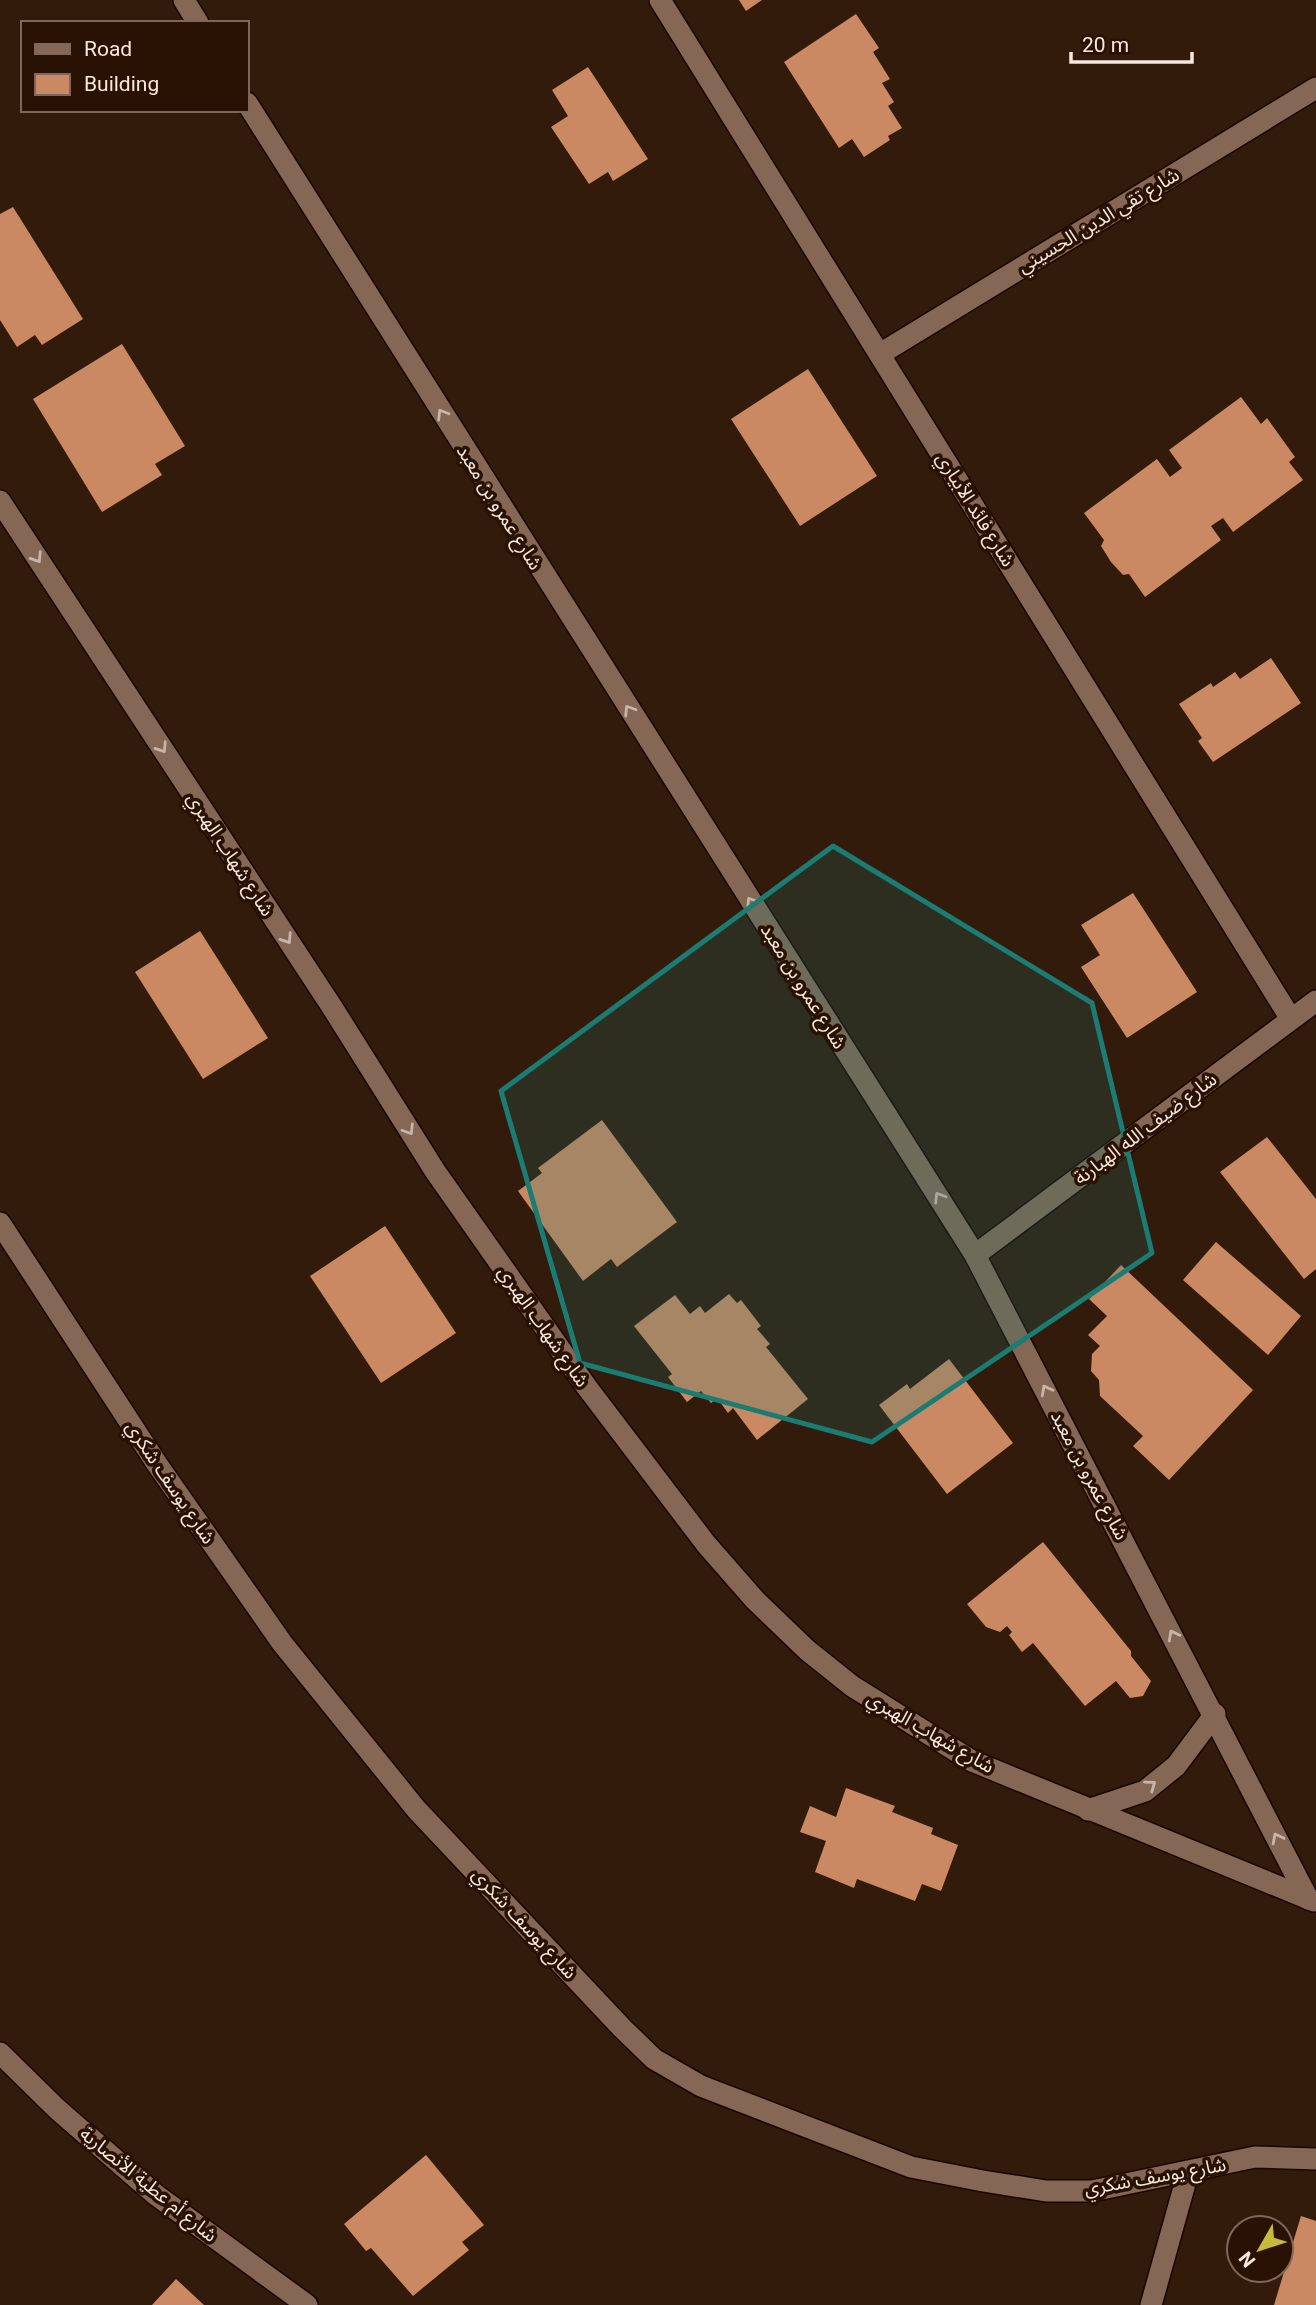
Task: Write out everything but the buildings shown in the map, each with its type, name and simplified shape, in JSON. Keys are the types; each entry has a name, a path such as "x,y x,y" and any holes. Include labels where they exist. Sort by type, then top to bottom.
{"street":[{"path":"184,0 197,21"},
{"name":"شارع فائد الأبياري","path":"660,0 1291,1019"},
{"name":"شارع تقي الدين الحسيني","path":"880,354 1316,88"},
{"name":"شارع عمرو بن معبد","path":"248,105 975,1255 1312,1900"},
{"name":"شارع شهاب الهبري","path":"0,501 435,1171 586,1386 706,1544 755,1600 807,1650 852,1686 972,1761 1312,1900"},
{"name":"شارع ضيف الله الهبارنة","path":"975,1255 1316,1001"},
{"name":"شارع يوسف شكري","path":"0,1223 158,1464 282,1643 416,1809 654,2059 701,2086 911,2167 1046,2191 1092,2190 1188,2173 1255,2157 1316,2159"},
{"path":"1088,1810 1145,1791 1176,1766 1214,1714"},
{"name":"شارع أم عطية الأنصارية","path":"0,2053 57,2109 156,2195 307,2305"},
{"path":"1151,2305 1188,2173"}],"highlighted area":[{"path":"833,846 1092,1003 1152,1253 872,1442 580,1363 501,1091"}]}
